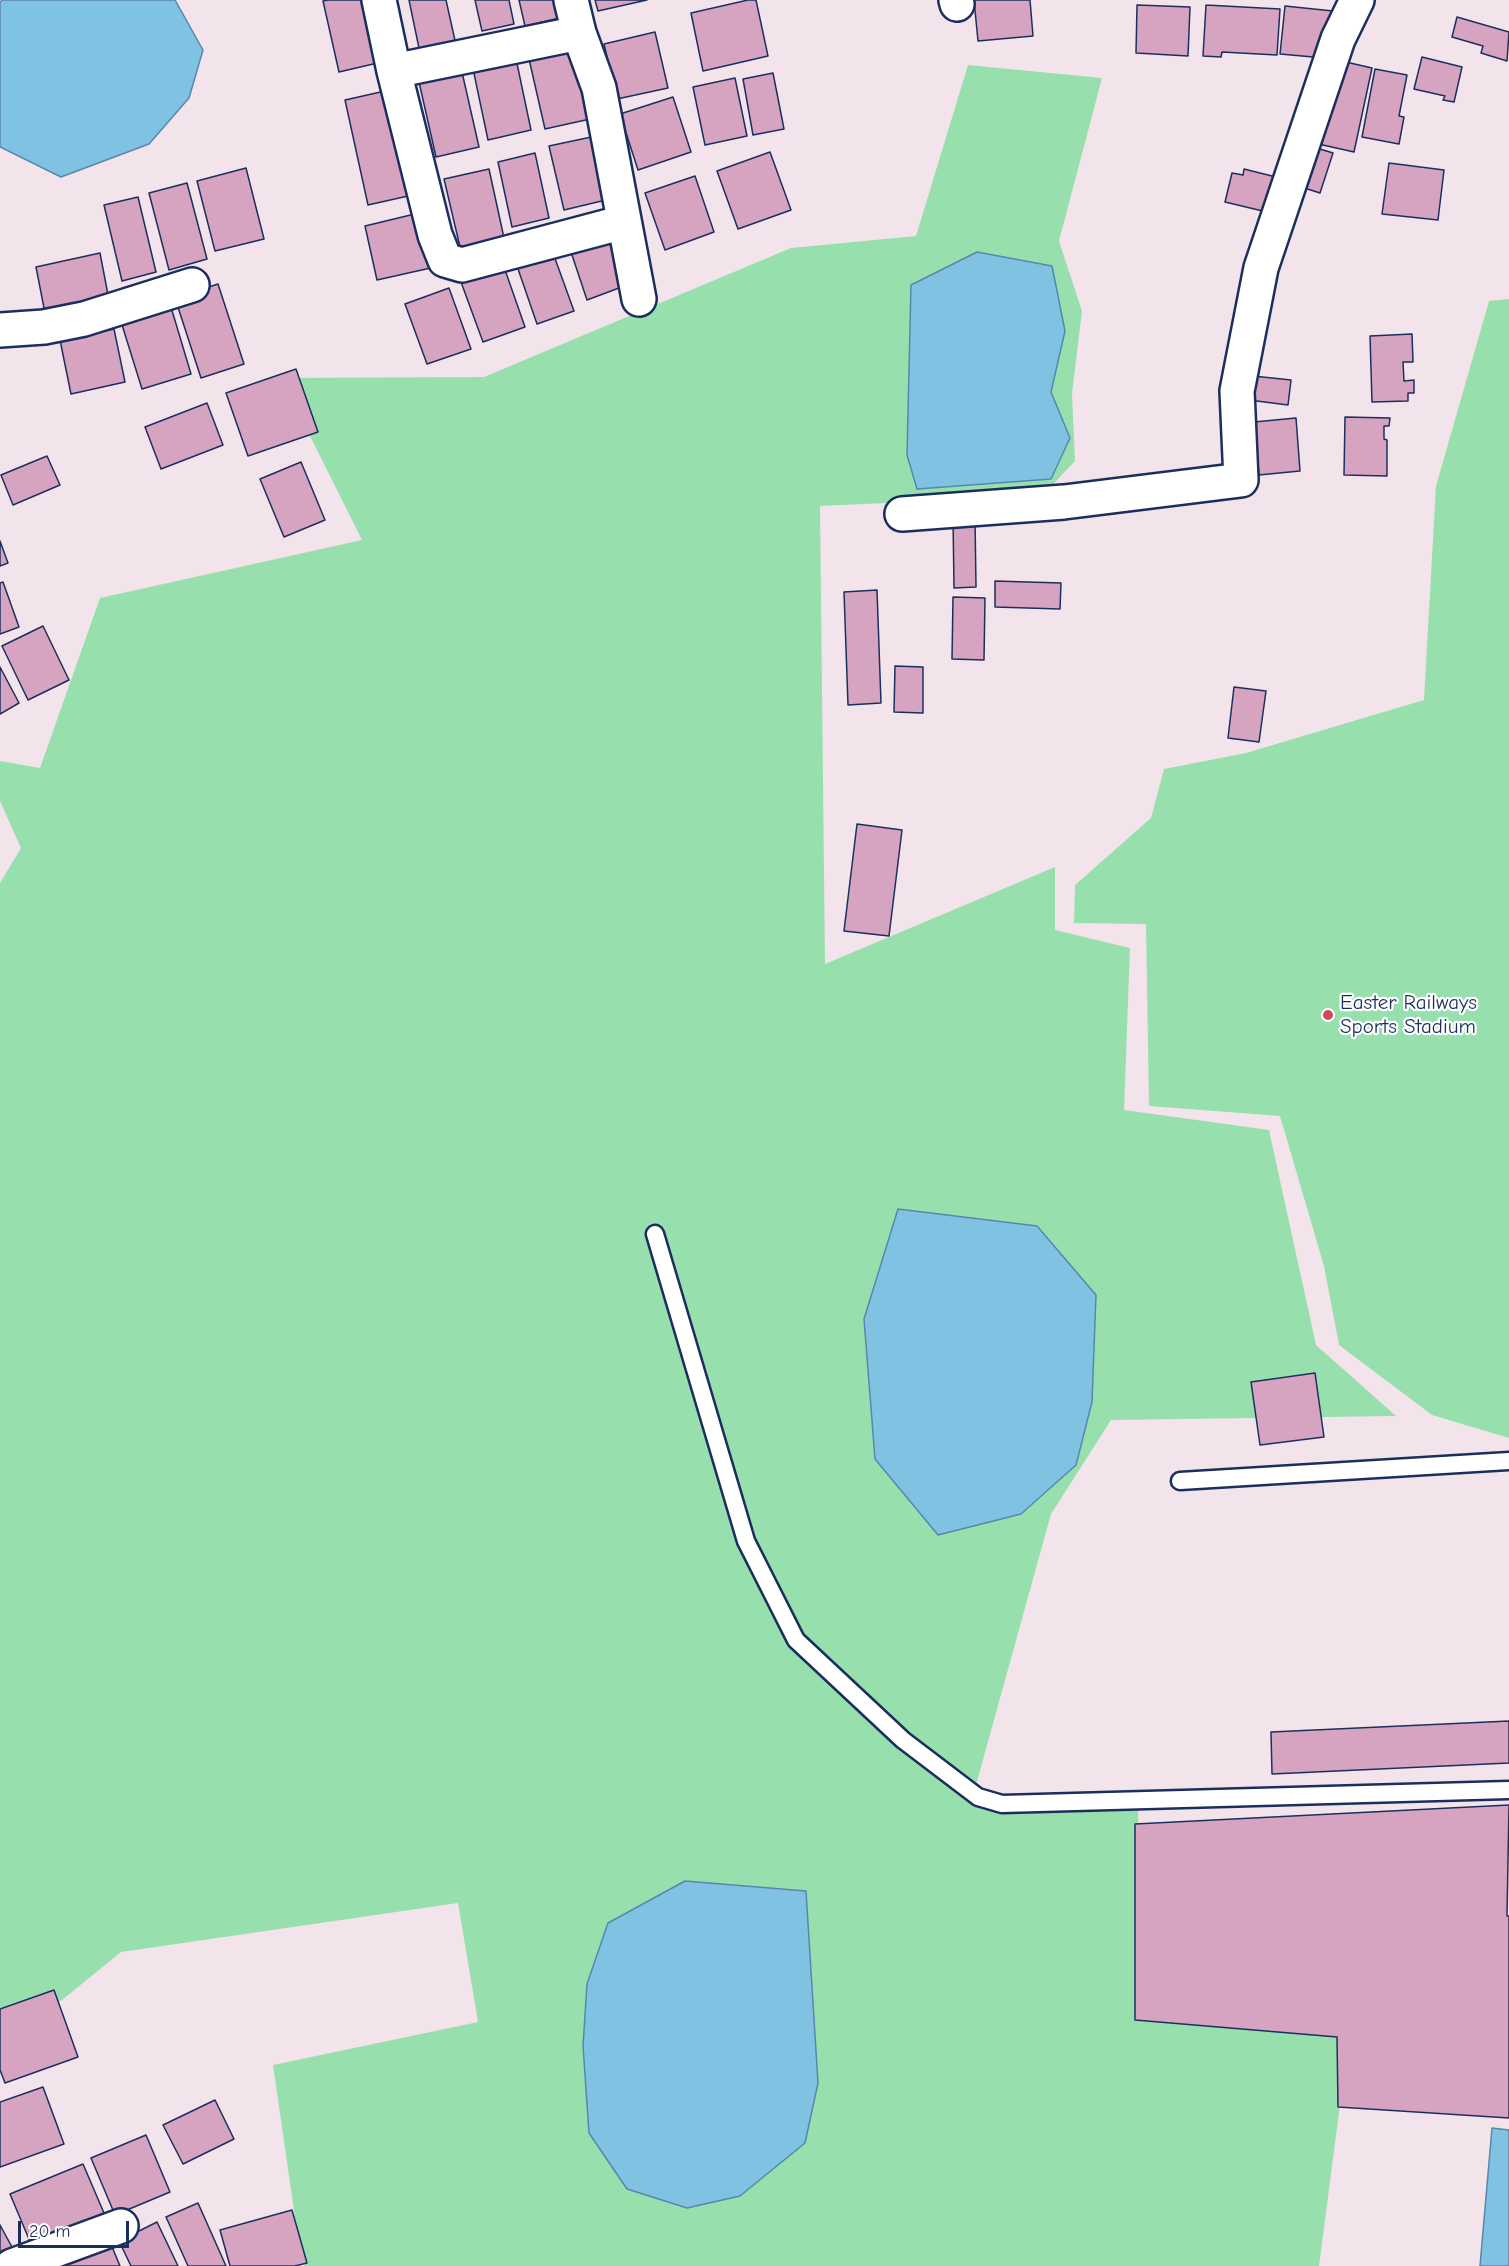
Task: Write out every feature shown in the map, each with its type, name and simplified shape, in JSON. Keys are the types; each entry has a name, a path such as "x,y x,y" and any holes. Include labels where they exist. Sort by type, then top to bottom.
{"street":[{"path":"379,0 394,71 435,235 445,260 462,265 624,222"},
{"path":"571,0 579,33 599,88 639,299"},
{"path":"902,514 1064,502 1241,480 1237,391 1261,268 1338,39 1357,0"},
{"path":"394,71 579,33"},
{"path":"0,330 44,327 84,319 192,285"},
{"path":"12,2266 121,2226"}],"lane":[{"path":"655,1234 746,1540 796,1640 903,1740 978,1797 1002,1804 1509,1790"},
{"path":"1180,1482 1509,1461"}],"green space":[{"path":"968,65 1102,78 1059,241 1082,311 1072,394 1075,461 1042,496 820,506 825,964 1055,867 1055,930 1130,948 1124,1110 1269,1130 1316,1345 1396,1416 1111,1420 1051,1514 971,1803 1138,1808 1140,2016 1349,2036 1319,2266 305,2266 301,2259 273,2065 478,2022 458,1903 121,1952 62,2000 0,2025 0,883 21,848 0,801 0,761 40,768 100,598 362,540 281,378 484,377 791,248 916,236"},
{"name":"Easter Railways Sports Stadium","path":"1509,299 1509,1438 1432,1415 1339,1345 1324,1266 1280,1116 1149,1106 1146,924 1074,923 1075,885 1151,818 1164,769 1246,753 1424,700 1436,486 1489,301"}],"water":[{"path":"3,0 175,0 203,50 189,98 149,144 61,177 0,147 0,2"},
{"path":"977,252 1052,266 1065,331 1051,392 1070,438 1051,479 917,489 907,455 911,285"},
{"path":"898,1209 1037,1226 1096,1295 1092,1402 1076,1465 1021,1514 938,1535 875,1459 864,1319"},
{"path":"685,1881 806,1891 818,2083 805,2143 740,2196 687,2208 627,2189 589,2133 583,2046 587,1984 608,1923"},
{"path":"1492,2128 1509,2130 1509,2266 1480,2266"}],"building":[{"path":"372,0 386,61 339,72 323,1"},
{"path":"409,0 446,0 456,45 420,53"},
{"path":"475,0 509,0 514,24 482,31"},
{"path":"519,0 560,0 564,17 525,26"},
{"path":"595,0 647,0 598,11"},
{"path":"756,0 768,56 703,71 691,13"},
{"path":"974,0 1030,0 1033,36 978,41"},
{"path":"1137,5 1190,7 1188,56 1136,53"},
{"path":"1206,5 1280,9 1277,55 1222,52 1221,57 1203,56"},
{"path":"1285,6 1333,11 1324,58 1280,54"},
{"path":"1457,17 1509,32 1507,61 1481,53 1483,46 1452,37"},
{"path":"655,32 668,88 617,99 604,44"},
{"path":"574,49 590,119 545,129 529,59"},
{"path":"515,54 531,130 488,140 472,64"},
{"path":"1422,57 1462,67 1454,102 1443,100 1445,96 1414,89"},
{"path":"1333,59 1372,68 1354,152 1314,143"},
{"path":"1375,69 1407,75 1399,116 1404,117 1399,144 1362,137"},
{"path":"462,72 479,147 436,157 419,82"},
{"path":"773,73 784,129 753,135 743,79"},
{"path":"735,78 747,136 705,145 693,87"},
{"path":"385,91 408,196 368,205 345,100"},
{"path":"673,97 691,152 638,170 620,114"},
{"path":"596,136 610,199 564,210 549,146"},
{"path":"1307,145 1333,153 1320,193 1295,185"},
{"path":"770,152 791,210 738,229 717,171"},
{"path":"535,153 549,218 512,227 498,162"},
{"path":"1389,163 1444,170 1438,220 1382,214"},
{"path":"246,168 264,239 215,251 197,181"},
{"path":"489,169 504,238 460,247 444,179"},
{"path":"1244,169 1280,178 1271,213 1225,202 1232,173 1243,175"},
{"path":"695,176 714,232 665,250 645,193"},
{"path":"187,183 207,259 169,270 149,193"},
{"path":"138,197 156,272 122,281 104,205"},
{"path":"423,212 435,267 377,280 365,226"},
{"path":"609,234 627,285 587,300 570,249"},
{"path":"100,253 109,300 45,313 36,267"},
{"path":"553,253 574,311 537,324 517,266"},
{"path":"504,267 525,327 483,342 461,282"},
{"path":"218,284 244,364 201,378 175,298"},
{"path":"449,288 471,349 427,364 405,304"},
{"path":"168,297 191,374 142,389 118,312"},
{"path":"114,329 125,382 71,394 60,340"},
{"path":"1412,334 1413,362 1403,362 1404,381 1414,380 1414,393 1408,393 1408,401 1372,402 1370,336"},
{"path":"296,369 318,432 248,456 226,393"},
{"path":"1253,376 1291,380 1288,405 1249,400"},
{"path":"207,403 223,445 161,469 145,427"},
{"path":"1345,417 1390,418 1389,426 1384,426 1384,439 1387,440 1387,476 1344,475"},
{"path":"1296,418 1300,471 1259,475 1254,422"},
{"path":"47,456 60,485 13,505 1,475"},
{"path":"301,462 325,520 284,537 260,479"},
{"path":"975,517 976,587 954,588 953,518"},
{"path":"0,541 8,563 0,566"},
{"path":"995,581 1061,583 1060,609 995,607"},
{"path":"3,582 19,627 0,634 0,583"},
{"path":"877,590 881,703 848,705 844,592"},
{"path":"953,597 985,598 984,660 952,659"},
{"path":"43,626 69,680 28,700 2,646"},
{"path":"895,666 923,667 923,713 894,712"},
{"path":"0,667 19,703 0,714"},
{"path":"1234,687 1266,691 1259,742 1228,738"},
{"path":"857,824 902,830 889,936 844,931"},
{"path":"1315,1373 1324,1437 1260,1445 1251,1382"},
{"path":"1509,1721 1509,1763 1272,1774 1271,1732"},
{"path":"1509,1805 1507,1916 1509,1916 1509,2118 1338,2107 1337,2037 1135,2020 1135,1824"},
{"path":"54,1990 78,2057 5,2083 0,2070 0,2009"},
{"path":"43,2087 64,2144 0,2167 0,2102"},
{"path":"215,2100 234,2139 183,2164 163,2125"},
{"path":"146,2135 170,2192 115,2215 91,2158"},
{"path":"83,2164 104,2213 31,2244 10,2194"},
{"path":"198,2203 226,2266 188,2266 166,2217"},
{"path":"292,2210 307,2263 295,2266 230,2266 220,2230"},
{"path":"157,2222 178,2266 131,2266 119,2241"},
{"path":"0,2225 12,2247 0,2253"},
{"path":"110,2242 120,2266 57,2266"}],"place":[{"name":"Easter Railways Sports Stadium","path":"1328,1015"}]}
